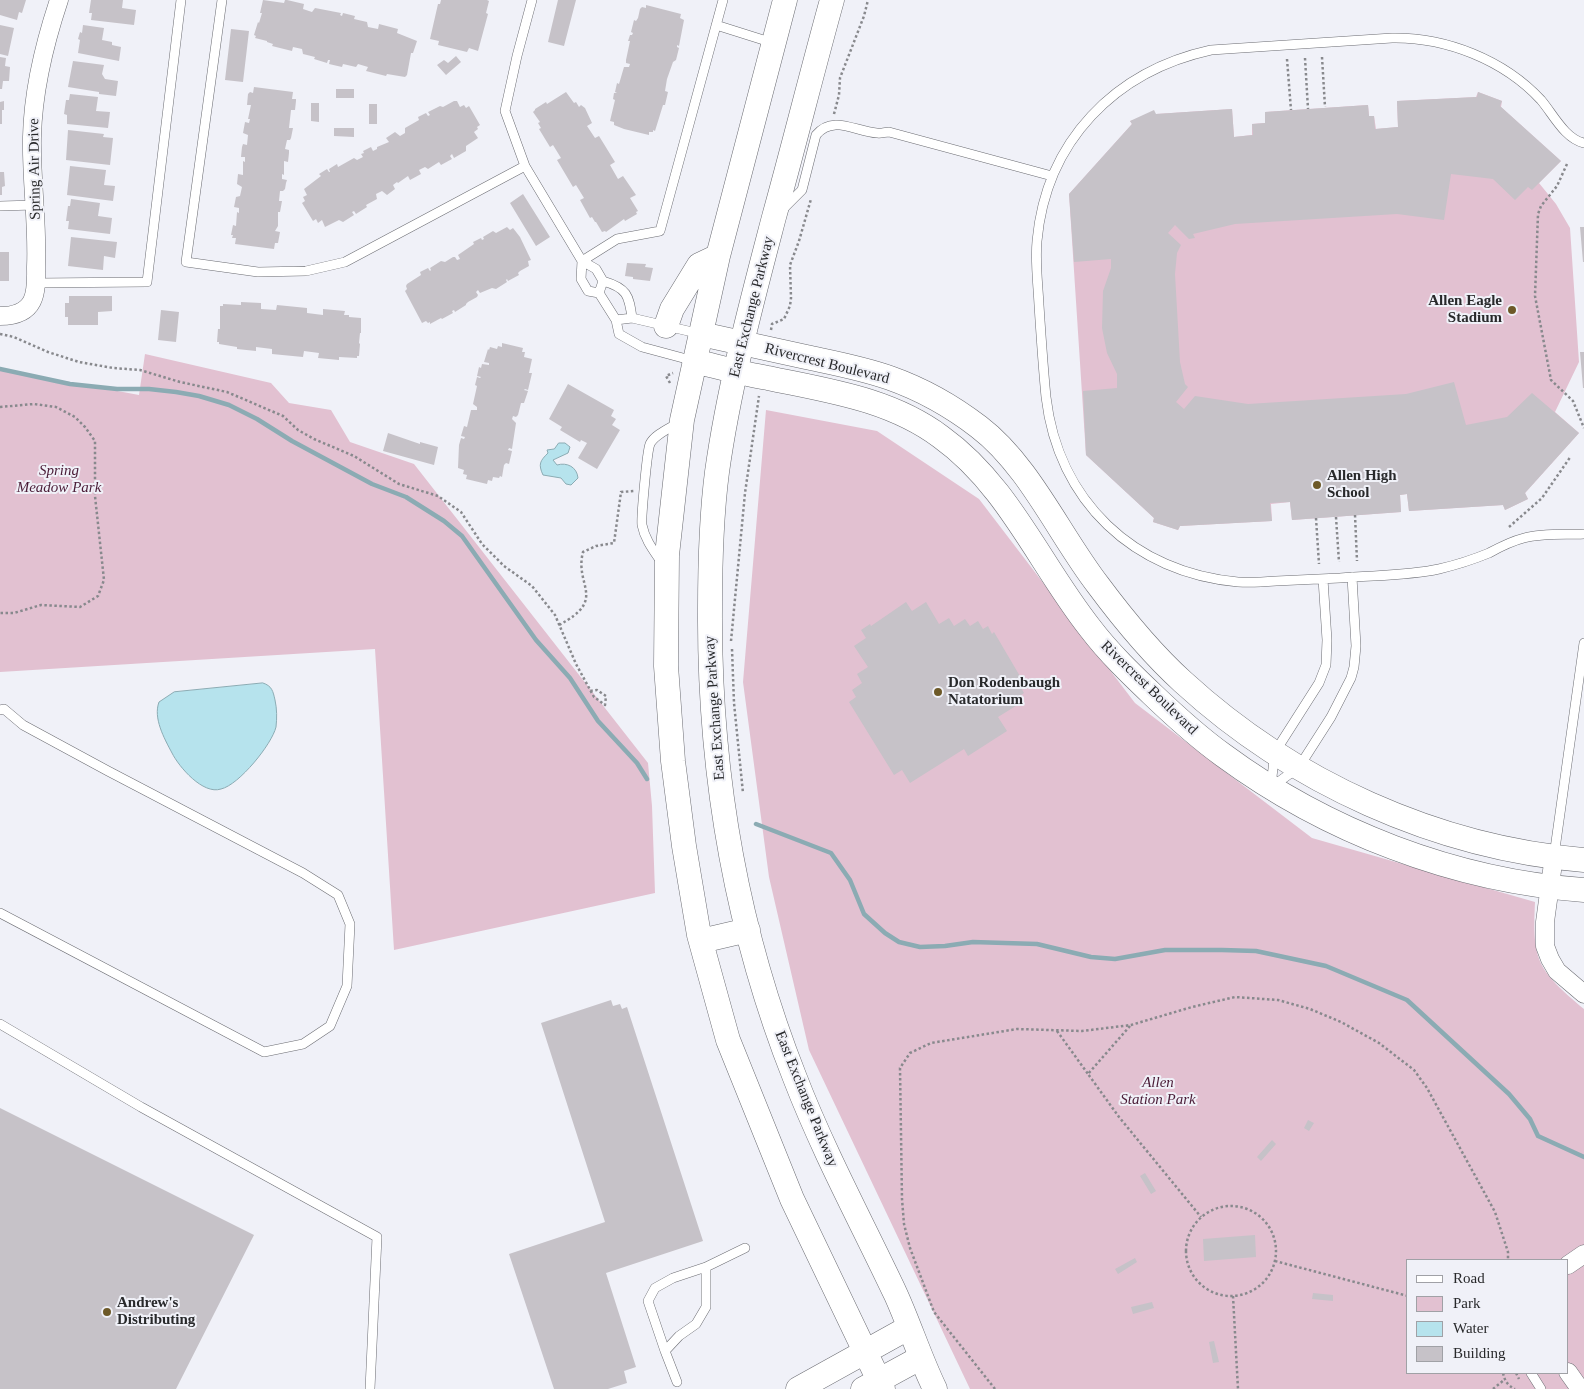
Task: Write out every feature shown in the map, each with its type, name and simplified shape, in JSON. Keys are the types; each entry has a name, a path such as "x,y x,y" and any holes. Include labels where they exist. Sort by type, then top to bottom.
{"main road":[{"path":"785,0 718,256 682,420 671,510 667,572 666,666 672,762 684,846 701,941 732,1049 792,1199 865,1352 875,1386 920,1358"},
{"name":"East Exchange Parkway","path":"832,0 742,343 717,469 710,575 713,712 729,848 764,990 796,1081 835,1169 898,1300 920,1358 935,1389"},
{"path":"666,326 672,309 699,265 718,256"},
{"name":"Rivercrest Boulevard","path":"701,334 892,378 928,396 970,421 993,440 1012,460 1095,582 1150,649 1184,683 1217,711 1299,767 1350,795 1407,820 1477,841 1512,849 1584,860"},
{"name":"Rivercrest Boulevard","path":"694,361 866,399 892,409 940,436 966,457 990,482 1072,605 1118,662 1196,734 1234,764 1271,787 1320,815 1399,848 1477,873 1550,887 1584,890"},
{"path":"1015,518 1040,501"},
{"path":"701,941 748,930"},
{"path":"798,1389 908,1328"}],"street":[{"name":"Spring Air Drive","path":"0,316 14,316 26,309 33,300 36,283 36,205 32,138 36,87 46,37 59,0"},
{"path":"1554,856 1544,939 1547,953 1557,970 1584,994"},
{"path":"1569,1265 1584,1254"},
{"path":"1569,1373 1580,1389"}],"lane":[{"path":"36,283 147,282 181,0"},
{"path":"222,0 186,262 258,272 306,271 345,262 525,166"},
{"path":"532,0 505,111 525,166 582,261 596,269 603,281 617,285 628,295 632,318"},
{"path":"582,261 617,239 660,231 723,0"},
{"path":"716,25 774,44"},
{"path":"1584,143 1569,134 1540,100 1518,79 1482,58 1431,42 1399,38 1218,49 1195,54 1160,67 1133,80 1096,110 1071,141 1052,176 1042,207 1037,242 1037,270 1048,418 1056,447 1078,491 1095,513 1118,535 1149,556 1172,566 1212,578 1239,582 1323,579 1436,570 1469,561 1522,538 1584,534"},
{"path":"774,218 802,190 816,135 820,130 831,125 840,124 877,133 889,132 1052,176"},
{"path":"0,206 36,205"},
{"path":"582,261 581,279 588,290 599,293 616,320"},
{"path":"599,293 603,281"},
{"name":"Rivercrest Boulevard","path":"694,361 642,347 619,334 616,320 632,318 701,334"},
{"path":"1271,787 1299,767 1341,698 1352,672 1356,646 1352,577"},
{"path":"1271,787 1275,752 1319,683 1326,665 1328,640 1323,579"},
{"path":"1554,856 1584,643"},
{"path":"0,710 4,710 23,725 108,771 303,873 338,895 350,924 346,986 330,1026 303,1044 264,1052 0,913"},
{"path":"0,1024 141,1107 377,1237 370,1389"},
{"path":"677,1382 648,1301 654,1288 673,1278 706,1266 745,1248"},
{"path":"665,1351 679,1336 696,1324 706,1307 706,1266"},
{"path":"1532,1374 1541,1389"}],"path":[{"path":"1322,57 1325,107"},
{"path":"1304,58 1308,109"},
{"path":"1287,59 1291,110"},
{"path":"1567,164 1557,186 1541,206 1538,214 1535,296 1551,380 1573,401 1584,428"},
{"path":"0,334 14,337 48,352 79,362 113,368 140,370 180,382 227,392 282,416 300,431 354,456 400,484 438,496 461,512 482,544 504,566 532,586 555,615 590,691 594,697 605,705 606,696 604,694 597,690 590,691"},
{"path":"666,376 671,386"},
{"path":"743,795 734,703 731,642 745,493 760,391"},
{"path":"0,407 34,404 56,407 75,417 95,441 95,496 104,580 98,596 80,607 41,605 14,613 0,613"},
{"path":"1509,527 1542,498 1571,456"},
{"path":"559,625 572,618 585,604 587,591 580,562 584,552 596,546 614,543 621,492 635,491"},
{"path":"1355,516 1358,561"},
{"path":"1336,517 1338,562"},
{"path":"1316,518 1319,564"},
{"path":"995,1389 934,1312 910,1248 904,1224 900,1068 910,1053 931,1043 1017,1029 1082,1031 1131,1025 1192,1007 1235,997 1278,1000 1310,1009 1342,1022 1379,1043 1414,1070 1427,1088 1495,1212 1508,1252 1508,1259"},
{"path":"1088,1074 1131,1025"},
{"path":"1057,1030 1119,1116 1201,1217"},
{"path":"1226,1205 1241,1206 1255,1212 1267,1223 1274,1236 1276,1252 1274,1267 1266,1280 1254,1290 1240,1296 1224,1296 1210,1292 1198,1283 1190,1271 1186,1257 1186,1243 1191,1229 1201,1217 1212,1209 1226,1205"},
{"path":"1275,1261 1406,1295"},
{"path":"1233,1296 1238,1389"},
{"path":"929,1314 934,1312"},
{"path":"1503,1374 1504,1380 1510,1387 1515,1389"},
{"path":"1493,1389 1504,1380"}],"green space":[{"name":"Allen Eagle Stadium","path":"1478,92 1502,101 1501,107 1561,161 1539,183 1556,204 1570,228 1579,362 1555,412 1579,433 1525,493 1528,499 1505,510 1503,505 1409,511 1407,494 1400,495 1401,512 1292,520 1290,502 1271,504 1272,521 1180,526 1178,530 1153,522 1154,518 1086,455 1069,194 1132,124 1130,121 1156,114 1232,109 1234,137 1252,135 1252,124 1265,123 1265,112 1368,105 1369,116 1374,116 1376,129 1398,127 1397,101 1476,97"},
{"name":"Spring Meadow Park","path":"145,354 271,383 289,403 331,410 350,442 414,464 648,763 652,806 655,893 394,950 375,649 0,672 0,369 139,395"},
{"name":"Allen Station Park","path":"766,410 877,431 979,499 1135,703 1312,838 1535,902 1535,939 1541,963 1547,974 1584,1009 1584,1389 970,1389 809,1050 769,877 743,682"}],"water":[{"path":"559,443 565,443 570,447 568,453 553,460 557,465 568,465 574,468 578,478 571,485 566,484 561,478 543,475 541,471 540,465 548,453 547,450 554,449"},
{"path":"263,683 272,689 276,710 276,727 262,753 237,780 228,786 214,790 199,784 175,759 166,741 158,721 159,702 174,692"}],"building":[{"path":"0,0 26,0 22,13 19,12 17,20 0,15"},
{"path":"91,0 123,0 122,8 136,10 134,25 91,20 92,13 89,13"},
{"path":"263,0 284,3 287,0 304,4 303,9 312,12 315,8 341,13 340,15 342,16 343,13 355,16 354,19 367,22 368,27 378,29 379,24 398,29 397,33 417,41 413,53 411,53 407,75 405,77 387,74 386,76 366,71 368,67 358,64 356,67 343,64 342,67 329,64 330,60 327,63 314,59 315,57 303,54 302,49 293,47 292,51 272,46 273,44 267,41 255,38 256,36 254,35 262,13 260,13"},
{"path":"441,0 489,1 486,13 488,14 478,51 469,48 467,52 438,45 439,41 430,39 438,4 440,4"},
{"path":"558,0 576,0 564,46 548,42"},
{"path":"646,5 681,14 680,18 684,20 679,46 677,45 679,48 676,60 673,62 667,79 665,91 668,92 665,105 663,105 655,131 649,132 649,135 624,129 610,121 615,100 613,99 614,93 617,93 615,92 617,83 619,84 624,67 629,67 630,64 626,63 626,60 630,41 628,41 633,33 631,32 634,20 636,21 638,18 640,9 642,7 646,8"},
{"path":"0,25 14,28 8,56 0,54"},
{"path":"83,25 104,28 102,40 112,42 112,45 121,47 119,61 78,53 80,40 78,39 80,32 82,33"},
{"path":"231,29 249,31 243,82 225,80"},
{"path":"456,56 461,62 446,75 437,65 444,60 448,63"},
{"path":"0,57 6,58 5,66 10,67 9,81 3,81 2,89 0,89"},
{"path":"73,61 104,65 102,74 105,79 118,81 116,96 68,87"},
{"path":"254,87 293,92 292,99 296,99 295,110 291,110 289,128 293,128 291,138 287,140 285,149 289,150 289,153 288,162 284,161 284,175 282,174 282,179 287,180 285,189 280,191 279,201 282,201 280,212 278,212 278,226 275,231 280,232 278,243 275,243 274,249 235,244 236,238 232,238 233,235 231,235 233,225 236,226 237,212 239,213 239,208 234,207 236,197 240,196 242,187 237,184 238,174 243,175 243,161 245,162 245,157 241,157 243,144 247,145 248,135 243,133 245,122 249,123 250,119 248,119 251,105 247,105 248,94 250,92 253,93"},
{"path":"336,89 354,89 354,98 336,98"},
{"path":"566,92 574,103 576,102 579,107 581,105 585,108 592,123 587,126 595,138 599,136 615,162 610,165 618,179 623,176 636,195 630,198 638,211 636,212 637,214 625,221 624,219 606,232 602,232 592,217 590,218 580,200 584,198 576,185 573,187 557,160 561,158 553,145 550,147 539,129 541,128 538,123 540,122 533,112 546,102 547,104"},
{"name":"Allen Eagle Stadium","path":"1478,92 1502,101 1500,106 1561,161 1532,190 1528,187 1515,200 1493,179 1451,174 1444,220 1397,214 1235,224 1193,234 1195,238 1189,239 1175,225 1168,233 1181,245 1177,253 1175,274 1180,362 1185,384 1188,387 1176,402 1184,409 1195,396 1248,404 1406,394 1454,382 1466,425 1507,417 1532,393 1579,433 1525,493 1528,499 1505,510 1503,505 1409,511 1407,494 1400,495 1401,512 1292,520 1290,502 1270,503 1272,521 1180,526 1178,530 1153,522 1154,518 1086,455 1083,391 1117,388 1117,374 1107,353 1102,328 1103,291 1111,268 1111,259 1074,262 1069,194 1132,124 1130,121 1154,110 1156,114 1232,109 1234,137 1253,135 1252,124 1265,123 1265,112 1368,105 1369,116 1374,116 1375,129 1398,127 1397,101 1477,97"},
{"path":"70,94 98,97 96,111 110,112 108,128 67,124 67,115 64,114 66,100 69,100"},
{"path":"4,101 2,124 0,124 0,102"},
{"path":"457,101 460,107 464,105 466,108 469,106 480,125 474,132 478,138 466,146 466,151 454,158 452,154 450,156 452,159 441,165 439,162 428,169 425,167 419,170 421,174 410,180 408,176 397,182 393,185 395,189 387,195 382,191 376,194 377,199 366,205 367,207 356,214 354,211 352,212 354,215 343,222 339,220 325,227 322,220 318,223 316,219 313,221 302,203 305,201 303,197 307,195 304,189 321,176 319,174 327,169 330,172 329,169 337,164 338,167 354,158 357,160 363,157 361,154 364,153 363,151 371,147 373,151 377,147 389,142 386,138 395,132 400,136 405,133 405,128 419,120 418,117 426,113 428,116 430,115 428,112"},
{"path":"311,103 319,103 319,122 311,121"},
{"path":"369,104 377,104 377,124 369,124"},
{"path":"334,128 354,128 354,137 334,136"},
{"path":"68,130 104,134 103,137 113,138 110,165 66,160"},
{"path":"70,166 106,170 104,185 115,186 113,201 67,195"},
{"path":"0,172 4,172 5,186 2,187 2,195 0,195"},
{"path":"523,194 550,237 536,246 510,203"},
{"path":"71,199 100,203 98,216 112,218 110,234 68,229 69,221 66,221"},
{"path":"507,227 510,230 513,228 520,237 531,260 528,261 529,266 520,271 519,275 508,281 507,279 507,282 496,289 492,288 480,293 478,290 476,292 477,297 442,319 430,324 430,322 426,321 422,323 405,291 407,284 421,275 420,272 428,268 430,271 430,268 441,261 445,262 453,257 457,260 460,259 458,255 474,244 473,242 481,238 482,240 484,239 483,237 493,231 496,233"},
{"path":"1580,227 1584,227 1584,262 1583,262"},
{"path":"71,237 117,242 115,258 104,256 103,270 68,266"},
{"path":"0,252 9,252 9,281 0,281"},
{"path":"627,263 646,264 645,267 653,268 650,281 625,276"},
{"path":"69,296 112,296 112,311 98,312 98,325 68,325 68,317 65,317 65,303 69,303"},
{"path":"241,302 261,303 261,309 276,310 277,305 307,308 307,313 323,315 323,309 345,311 344,315 361,318 359,356 357,358 339,357 339,360 318,358 319,353 304,351 303,357 272,354 272,349 256,347 256,351 237,349 237,347 219,344 217,342 218,329 220,329 220,306 223,306 223,304 241,305"},
{"path":"161,310 179,312 176,342 158,340"},
{"path":"502,343 523,348 522,352 525,352 524,357 532,359 529,373 532,373 528,390 524,390 528,391 524,403 521,403 518,415 516,417 513,416 512,419 516,423 512,449 509,448 508,450 512,451 509,464 506,463 504,465 502,477 493,477 492,481 488,480 487,484 466,479 467,475 463,474 464,470 458,468 459,445 461,438 464,439 465,437 461,436 464,426 467,427 471,410 477,410 477,407 473,404 477,377 481,377 477,376 479,367 481,368 482,364 489,365 489,363 484,362 488,349 490,347 497,349 498,346 502,347"},
{"path":"1580,352 1584,352 1584,388 1583,388"},
{"path":"568,384 614,410 611,416 616,419 612,425 620,430 597,469 578,458 587,443 581,440 580,442 560,430 562,427 549,419"},
{"path":"388,433 420,444 420,442 438,447 434,465 383,451"},
{"name":"Don Rodenbaugh Natatorium","path":"906,602 912,611 926,602 939,624 949,618 954,626 965,619 970,626 978,621 983,629 988,626 992,634 994,632 1024,683 1020,686 1024,693 1015,699 1019,704 998,717 1007,731 968,756 964,749 910,783 902,770 894,775 849,702 856,697 852,690 862,683 857,674 868,667 854,646 866,638 861,630 870,624 871,626"},
{"path":"611,1000 613,1006 620,1004 622,1009 627,1007 703,1241 606,1273 636,1367 624,1371 627,1383 608,1389 554,1389 509,1254 605,1222 541,1023"},
{"name":"Andrew's Distributing","path":"0,1108 254,1235 176,1389 0,1389"},
{"path":"1308,1120 1314,1123 1309,1131 1304,1128"},
{"path":"1272,1140 1276,1144 1261,1161 1257,1157"},
{"path":"1145,1173 1156,1191 1151,1194 1140,1176"},
{"path":"1255,1235 1256,1257 1204,1261 1203,1239"},
{"path":"1135,1258 1137,1262 1118,1274 1115,1269"},
{"path":"1313,1293 1333,1295 1333,1301 1312,1299"},
{"path":"1152,1302 1154,1308 1133,1314 1131,1307"},
{"path":"1214,1341 1219,1362 1213,1363 1209,1342"}],"waterway":[{"path":"0,369 70,384 176,392 199,396 229,405 372,484 406,497 444,521 462,536 536,640 570,678 598,721 637,763 647,779"},
{"path":"756,824 831,853 850,880 864,914 885,933 899,942 920,947 973,942 1037,944 1091,957 1115,959 1165,950 1256,951 1326,966 1407,1000 1509,1094 1530,1119 1538,1136 1584,1157"}],"place":[{"name":"Allen Eagle Stadium","path":"1512,310"},
{"name":"Allen High School","path":"1317,485"},
{"name":"Don Rodenbaugh Natatorium","path":"938,692"},
{"name":"Andrew's Distributing","path":"107,1312"}]}
